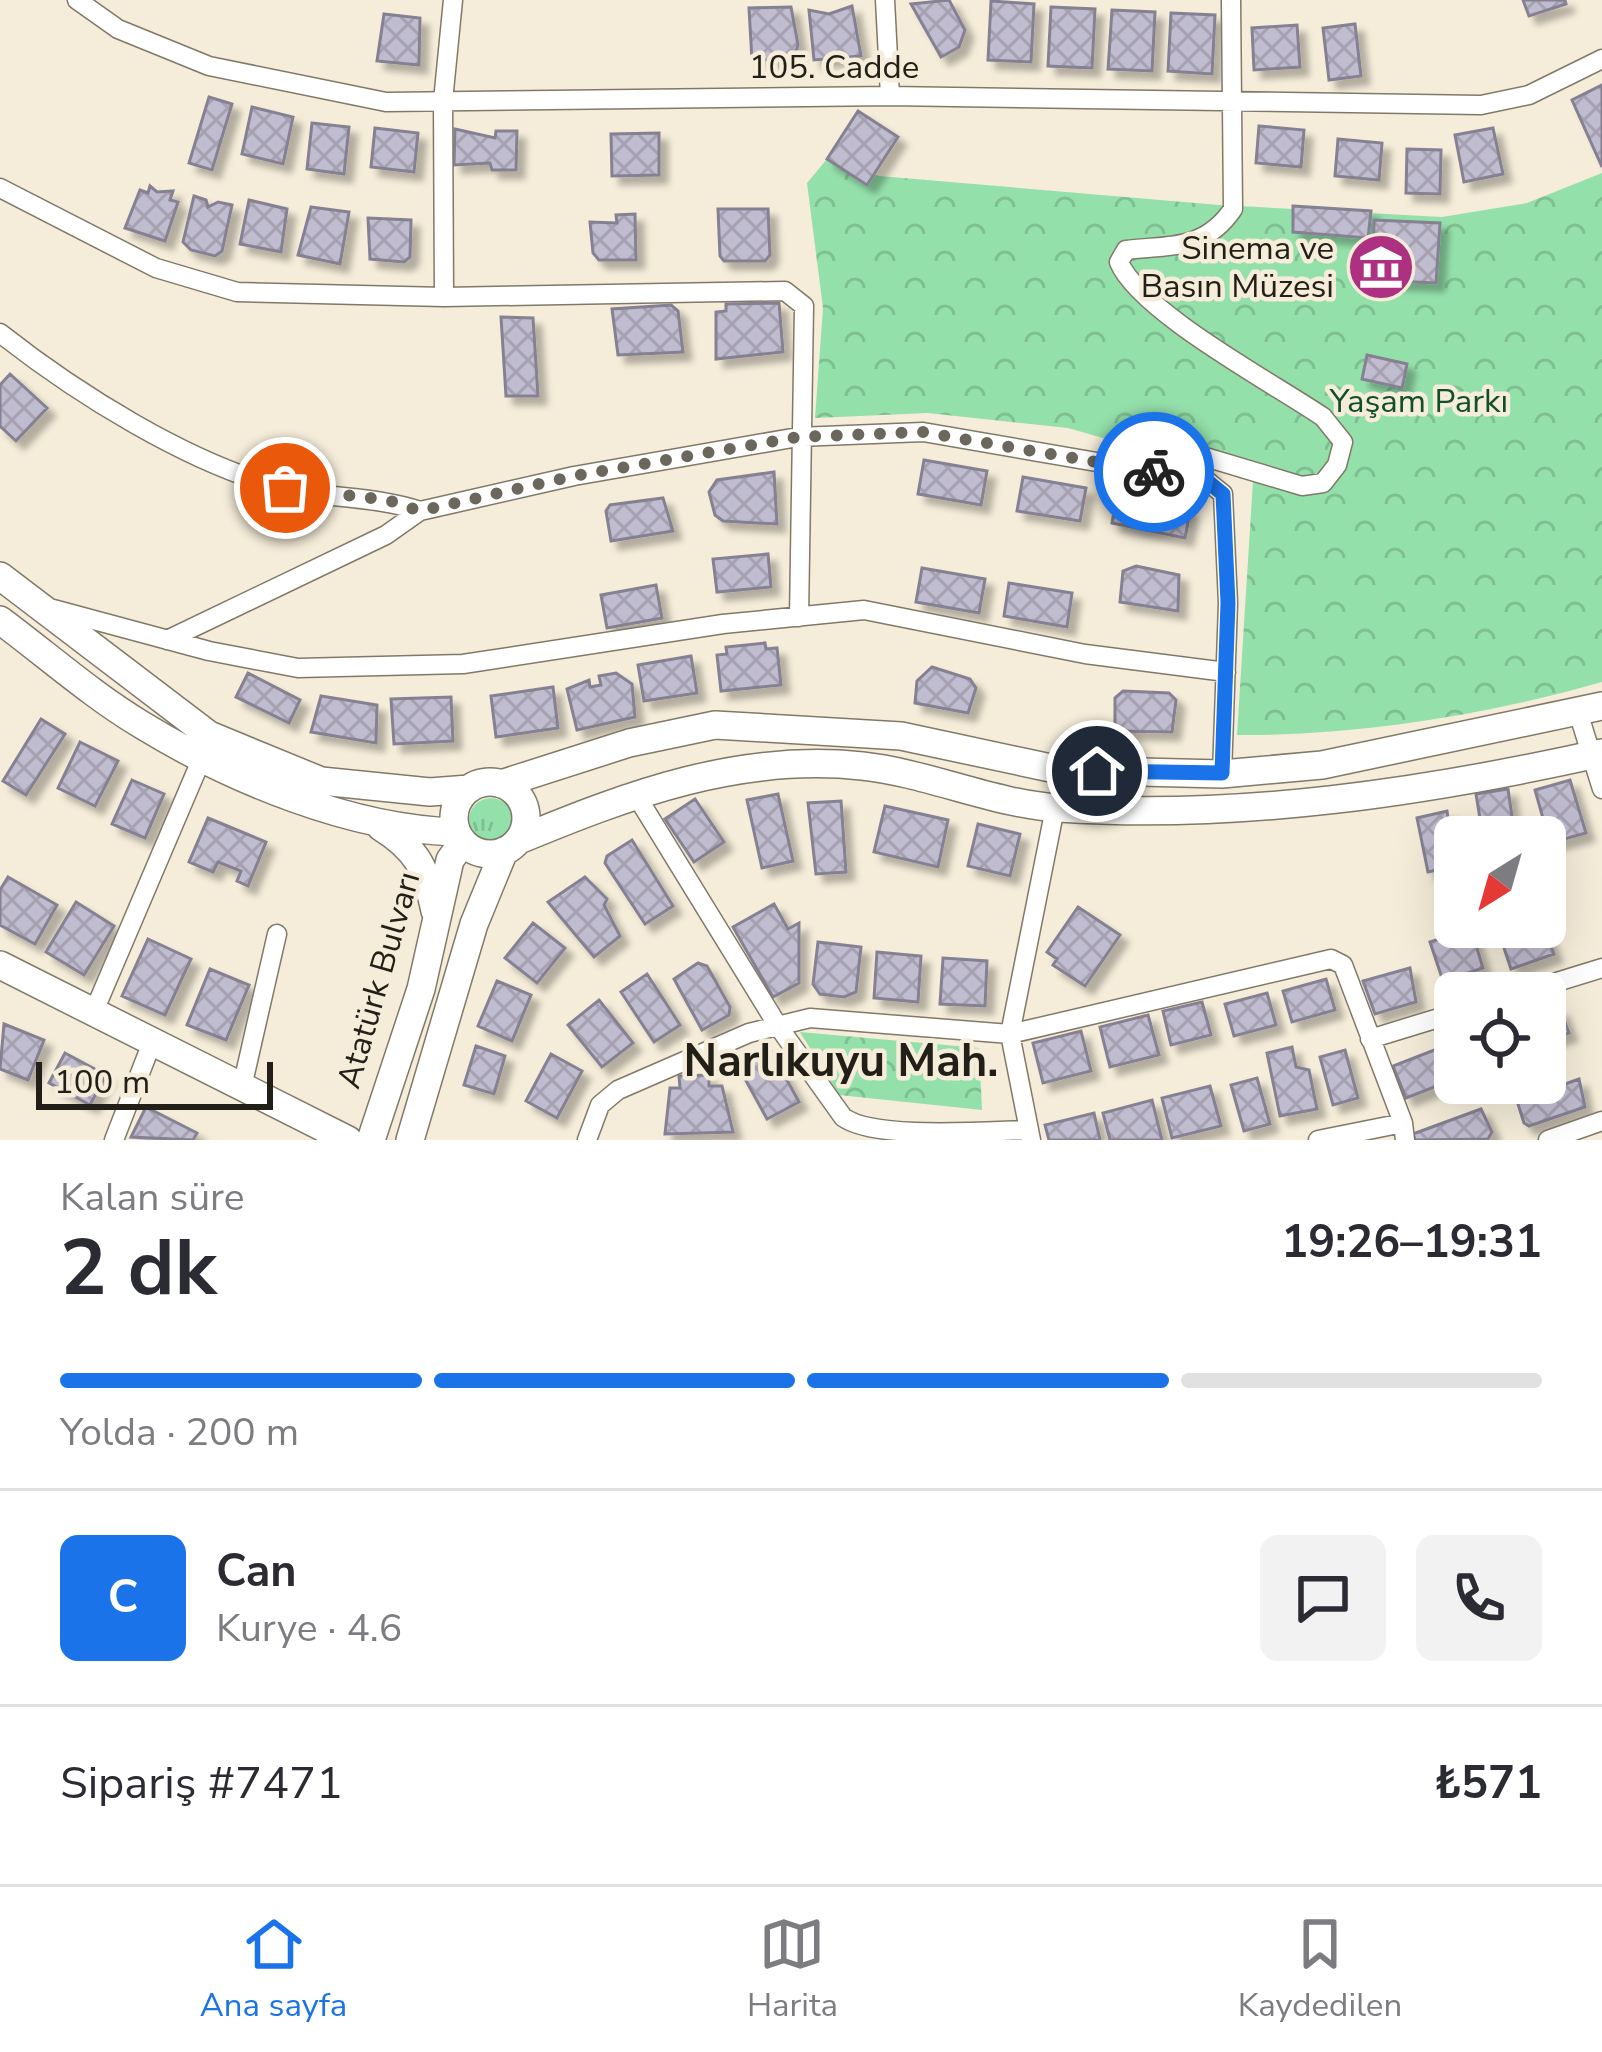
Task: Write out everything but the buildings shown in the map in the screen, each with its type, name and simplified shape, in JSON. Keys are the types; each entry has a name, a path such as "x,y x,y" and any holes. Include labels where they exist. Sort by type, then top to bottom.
{"main road":[{"path":"0,576 208,735 321,781 430,792 501,784 629,743 716,724 901,736 1060,770 1222,773 1322,765 1590,709"},
{"path":"0,620 140,724 202,758 316,804 460,837 478,852 511,845 636,795 716,771 799,764 864,766 1055,808 1266,806 1388,793 1596,754"},
{"path":"410,1140 461,962 524,808 501,784"},
{"path":"460,837 457,804 469,789"},
{"path":"362,815 407,843 426,867 436,919"},
{"name":"Atatürk Bulvarı","path":"371,1140 421,989 449,860 460,837"},
{"path":"0,965 95,1009 151,1045 348,1140"}],"street":[{"name":"105. Cadde","path":"77,0 118,29 208,66 366,99 890,96 1481,105 1528,95 1602,59"},
{"path":"444,297 443,101 453,0"},
{"path":"885,0 890,96"},
{"path":"1117,465 1142,438 1302,486 1323,483 1337,465 1343,442 1323,417 1154,305 1128,283 1119,262 1126,250 1190,247 1221,227 1233,209 1232,0"},
{"path":"0,188 155,268 237,292 444,297 785,291 804,306 798,437 799,617"},
{"path":"0,364 8,339 206,460 285,488 388,500 420,511"},
{"path":"166,640 386,535 420,511 574,476 798,437 923,432 1207,481 1223,494 1226,672 1222,773"},
{"path":"29,602 166,640 298,668 463,664 864,610 1063,650 1226,672"},
{"path":"1590,709 1602,789"},
{"path":"95,1009 202,758"},
{"path":"636,795 778,1026 853,1126 1030,1135 1010,1034 1055,808"},
{"path":"242,1088 278,934"},
{"path":"587,1140 600,1105 618,1090 748,1033 810,1018 1010,1034 1331,959 1343,965 1404,1131 1318,1140"},
{"path":"1566,979 1602,968"},
{"path":"1370,1039 1434,1019"},
{"path":"114,1140 151,1045"},
{"path":"1548,1140 1602,1121"}],"green space":[{"name":"Yaşam Parkı","path":"827,159 879,176 1219,205 1442,217 1527,203 1602,173 1602,682 1421,721 1328,732 1237,735 1253,481 1068,428 928,413 815,418 823,308 807,183"},
{"path":"491,798 507,804 513,820 507,836 491,842 475,836 469,820 475,804"},
{"path":"800,1032 979,1048 982,1110 839,1095"}],"way so far":[{"path":"285,488 388,500 420,511 574,476 798,437 923,432 1154,472"}],"place":[{"name":"Sinema ve Basın Müzesi","path":"1381,267"}],"district":[{"name":"Narlıkuyu Mah.","path":"841,1061"}],"route":[{"path":"1097,771 1222,773 1228,603 1223,494 1207,481 1154,472"}]}
